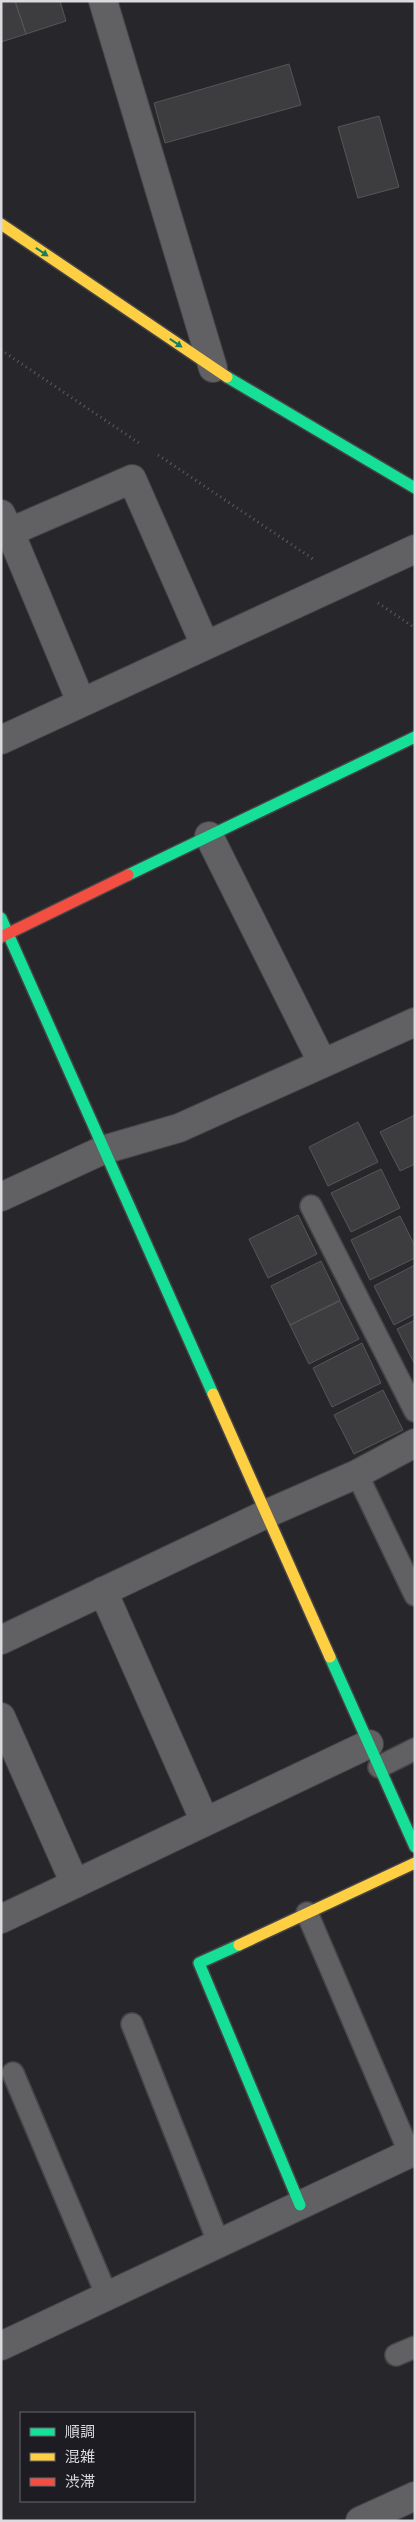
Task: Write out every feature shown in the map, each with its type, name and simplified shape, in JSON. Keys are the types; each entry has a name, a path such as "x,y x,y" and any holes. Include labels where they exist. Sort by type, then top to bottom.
{"street":[{"path":"102,1 213,368"},
{"path":"1,224 213,368 415,488"},
{"path":"81,702 5,523 132,479 205,645"},
{"path":"1,740 343,580 415,549"},
{"path":"5,935 209,836 413,743"},
{"path":"209,836 322,1062"},
{"path":"1,918 5,935 415,1847"},
{"path":"1,1197 103,1150 179,1128 322,1062 415,1022"},
{"path":"1,1640 266,1514 357,1474 415,1443"},
{"path":"103,1591 205,1822"},
{"path":"1,1717 75,1884"},
{"path":"1,1919 205,1822 374,1755"},
{"path":"300,2205 199,1963 415,1863"},
{"path":"1,2346 412,2152"},
{"path":"360,2521 415,2496"}],"lane":[{"path":"312,1206 415,1411"},
{"path":"357,1474 415,1595"},
{"path":"374,1755 415,1749"},
{"path":"307,1913 412,2152"},
{"path":"132,2024 219,2244"},
{"path":"13,2073 108,2296"}],"path":[{"path":"1,350 148,448"},
{"path":"156,454 415,628"}],"building":[{"path":"1,1 15,1 26,34 1,42"},
{"path":"15,1 60,1 66,21 26,34"},
{"path":"289,64 301,105 165,143 154,103"},
{"path":"379,116 399,187 358,198 338,127"},
{"path":"415,1115 415,1164 400,1171 380,1132"},
{"path":"358,1122 378,1162 328,1186 309,1147"},
{"path":"381,1169 400,1208 351,1232 331,1193"},
{"path":"298,1215 317,1254 268,1278 249,1239"},
{"path":"400,1216 415,1246 415,1258 370,1280 351,1240"},
{"path":"321,1261 340,1300 290,1325 271,1286"},
{"path":"415,1265 415,1314 394,1325 374,1286"},
{"path":"340,1301 359,1339 309,1364 290,1325"},
{"path":"415,1320 415,1365 397,1329"},
{"path":"362,1343 381,1383 332,1407 313,1368"},
{"path":"383,1390 403,1430 354,1454 334,1415"}],"traffic: fast":[{"path":"227,377 415,488"},
{"path":"128,875 415,737"},
{"path":"1,918 213,1394"},
{"path":"330,1657 415,1847"},
{"path":"239,1945 199,1963 300,2205"}],"traffic: slow":[{"path":"1,224 227,377"},
{"path":"213,1394 330,1657"},
{"path":"239,1945 415,1863"}],"traffic: jam":[{"path":"1,937 128,875"}]}
